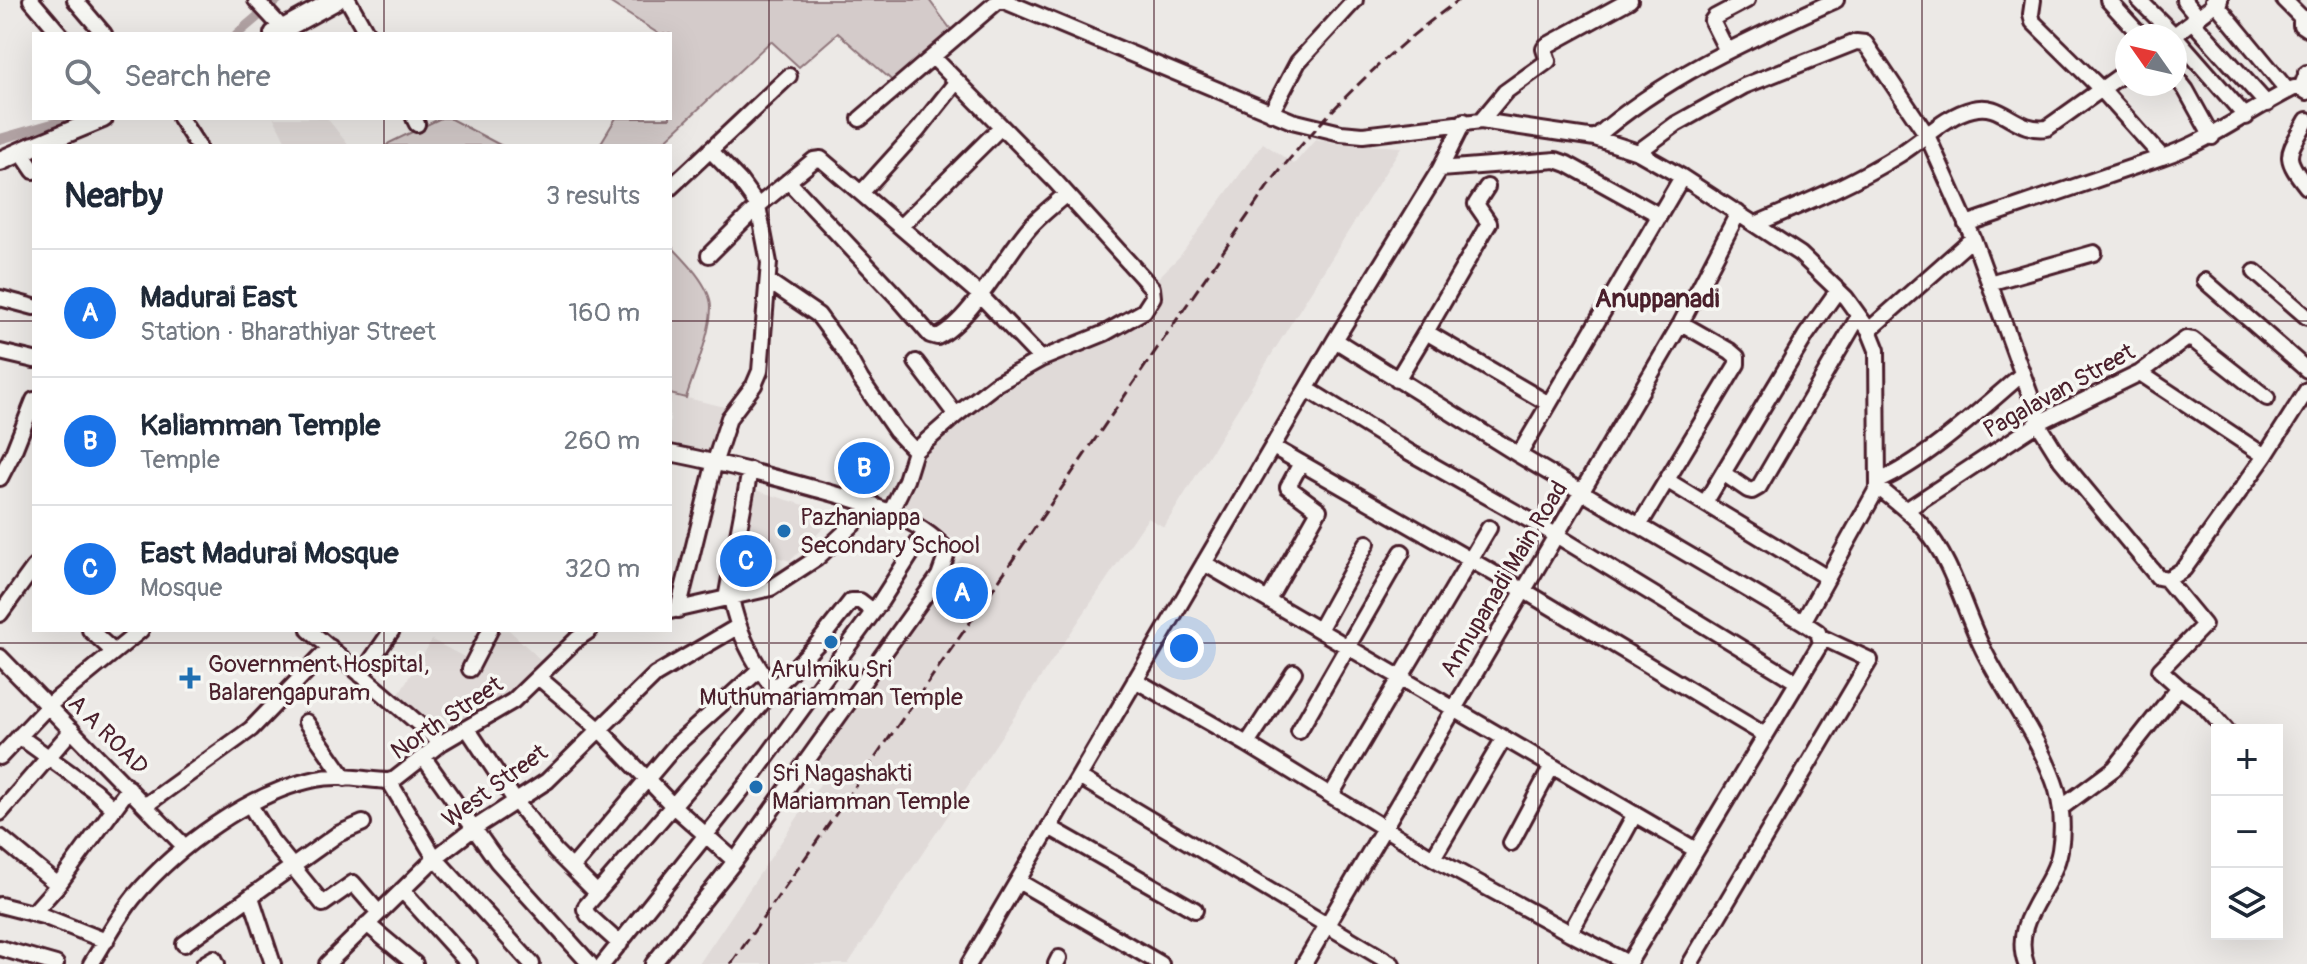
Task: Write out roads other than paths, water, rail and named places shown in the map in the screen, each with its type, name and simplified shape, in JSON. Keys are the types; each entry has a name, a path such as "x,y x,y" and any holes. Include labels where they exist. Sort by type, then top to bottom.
{"main road":[{"path":"278,32 336,0"},
{"path":"40,144 98,120"},
{"path":"0,161 30,148"}],"street":[{"path":"31,0 58,32"},
{"path":"75,0 102,32"},
{"path":"348,0 366,32"},
{"path":"860,119 1000,0 1271,113 1341,133 1363,135 1481,121 1595,138 1638,152 1800,254 1838,290 1859,316 1877,350 1878,484 1803,622"},
{"path":"1271,113 1298,62 1355,0"},
{"path":"1481,121 1505,92 1548,61 1544,47 1630,0"},
{"path":"1727,51 1712,21 1747,0"},
{"path":"1595,138 1702,63 1836,0"},
{"path":"2033,0 2033,22 2102,90 2162,157"},
{"path":"2108,0 2130,24"},
{"path":"2139,0 2162,24"},
{"path":"2184,0 2196,19 2267,104"},
{"path":"2284,0 2301,17 2301,25 2307,29"},
{"path":"2187,26 2216,1 2298,90"},
{"path":"262,7 278,32"},
{"path":"1638,152 1676,124 1744,86 1856,42 1865,43 1927,135 1973,238 2039,422 2066,467 2158,577 2166,579 2204,625 2160,670 2202,703 2221,724"},
{"path":"2187,51 2246,117"},
{"path":"891,511 906,480 915,451 956,415 996,384 1041,359 1105,333 1144,311 1153,297 1152,288 1066,194 933,57"},
{"path":"1966,224 2190,148 2298,90 2307,73"},
{"path":"672,186 789,76"},
{"path":"1756,224 1829,193 1899,155 1957,115 1982,107 1993,108 2034,130 2047,128 2115,80"},
{"path":"862,192 957,81"},
{"path":"2187,92 2212,137"},
{"path":"181,120 197,144"},
{"path":"2307,120 2288,160 2307,187"},
{"path":"969,964 1335,340 1440,169 1464,121"},
{"path":"901,226 1001,127"},
{"path":"710,150 740,181 758,206 769,263 768,281 760,371 754,385 729,418 674,611 761,592 817,558 874,505"},
{"path":"709,255 758,206 814,160 821,159 980,295 1041,359"},
{"path":"1440,169 1556,160 1659,215"},
{"path":"1519,455 1682,177"},
{"path":"788,181 930,335 937,337 946,333 980,295 1029,228 1066,194"},
{"path":"1397,380 1487,227 1488,220 1476,204 1487,187"},
{"name":"Annupanadi Main Road","path":"1304,964 1681,323 1738,213"},
{"path":"1869,330 1973,238"},
{"path":"1989,283 2094,253"},
{"path":"2255,272 2307,317"},
{"path":"768,281 818,315 896,431 915,451"},
{"path":"2205,281 2307,370"},
{"path":"1705,503 1806,335 1838,290"},
{"path":"0,298 32,306"},
{"path":"1723,473 1748,490 1759,487 1859,316"},
{"path":"1639,526 1737,364 1737,357 1730,351 1681,323"},
{"path":"1426,332 1549,404"},
{"name":"Pagalavan Street","path":"1906,510 2039,422 2140,373 2186,339 2193,340 2267,398"},
{"path":"1335,340 1519,455 1803,622 1821,637 1870,660 1690,964"},
{"path":"0,352 32,360"},
{"path":"916,362 956,415"},
{"path":"2140,373 2265,456"},
{"path":"1878,484 1965,423 2021,375"},
{"path":"1307,389 1409,452 1556,535 1797,682"},
{"path":"2166,579 2184,569 2265,456 2307,390"},
{"path":"0,478 32,405"},
{"path":"1273,447 1523,590 1765,735"},
{"path":"653,964 735,861 939,576 948,551 891,511 750,470 672,453"},
{"path":"1268,600 1319,510 1288,487 1301,463"},
{"path":"750,470 728,598 737,627 759,670 774,689"},
{"path":"1668,481 1826,577"},
{"path":"1878,484 1924,527 1934,541 1982,647 2045,759 2061,808 2060,853 2023,930 2026,964"},
{"path":"1331,795 1489,528"},
{"path":"603,964 707,836 873,611 925,532"},
{"path":"1319,630 1367,543"},
{"path":"1299,731 1402,552"},
{"path":"1204,563 1696,850"},
{"path":"0,614 32,574"},
{"path":"620,944 585,912 586,906 774,689 818,643 851,601 860,601 873,611"},
{"name":"West Street","path":"334,962 367,924 435,858 547,781 655,675 737,627"},
{"path":"92,632 114,652"},
{"path":"0,757 48,706 139,632"},
{"path":"311,632 441,743"},
{"path":"361,675 391,632"},
{"path":"470,669 489,632"},
{"name":"North Street","path":"91,964 132,900 184,846 282,789 305,782 345,778 389,781 441,743 500,711 588,632"},
{"path":"1135,680 1247,744 1433,858 1628,964 1821,643 1821,637"},
{"path":"146,805 251,729 330,647"},
{"name":"A A ROAD","path":"0,657 184,846"},
{"path":"572,868 647,777 704,717 759,670"},
{"path":"1247,744 1294,672"},
{"path":"538,677 599,729 673,806 735,861"},
{"path":"2061,808 2115,768 2179,687"},
{"path":"306,722 345,778"},
{"path":"467,728 516,802 597,893"},
{"path":"0,813 72,730"},
{"path":"19,736 95,791 113,808"},
{"path":"1433,858 1504,738"},
{"path":"424,758 513,881 590,964"},
{"path":"1511,843 1552,766"},
{"path":"1079,777 1392,964"},
{"path":"389,781 435,858 532,964"},
{"path":"33,913 58,885 129,788"},
{"path":"250,805 291,867 323,904 353,883 379,913"},
{"path":"1570,933 1635,814"},
{"path":"184,944 338,834 363,823"},
{"path":"1049,827 1195,910"},
{"path":"0,837 58,885"},
{"path":"1018,881 1161,964"},
{"path":"402,890 469,964"},
{"path":"251,897 273,964"},
{"path":"0,905 33,913 106,941"},
{"path":"367,924 415,964"},
{"path":"0,948 32,961 56,964"},
{"path":"204,964 214,958 217,964"}],"waterway":[{"path":"239,32 277,0"},
{"path":"0,139 66,120"}],"railway":[{"path":"731,964 973,618 1268,186 1311,134 1357,86 1406,41 1459,0"}],"place":[{"name":"Kaliamman Temple","path":"864,468"},
{"name":"Pazhaniappa Secondary School","path":"784,531"},
{"name":"East Madurai Mosque","path":"746,561"},
{"name":"Madurai East","path":"962,593"},
{"name":"Arulmiku Sri Muthumariamman Temple","path":"831,642"},
{"name":"Government Hospital, Balarengapuram","path":"190,678"},
{"name":"Sri Nagashakti Mariamman Temple","path":"756,787"}],"district":[{"name":"Anuppanadi","path":"1657,299"}]}
